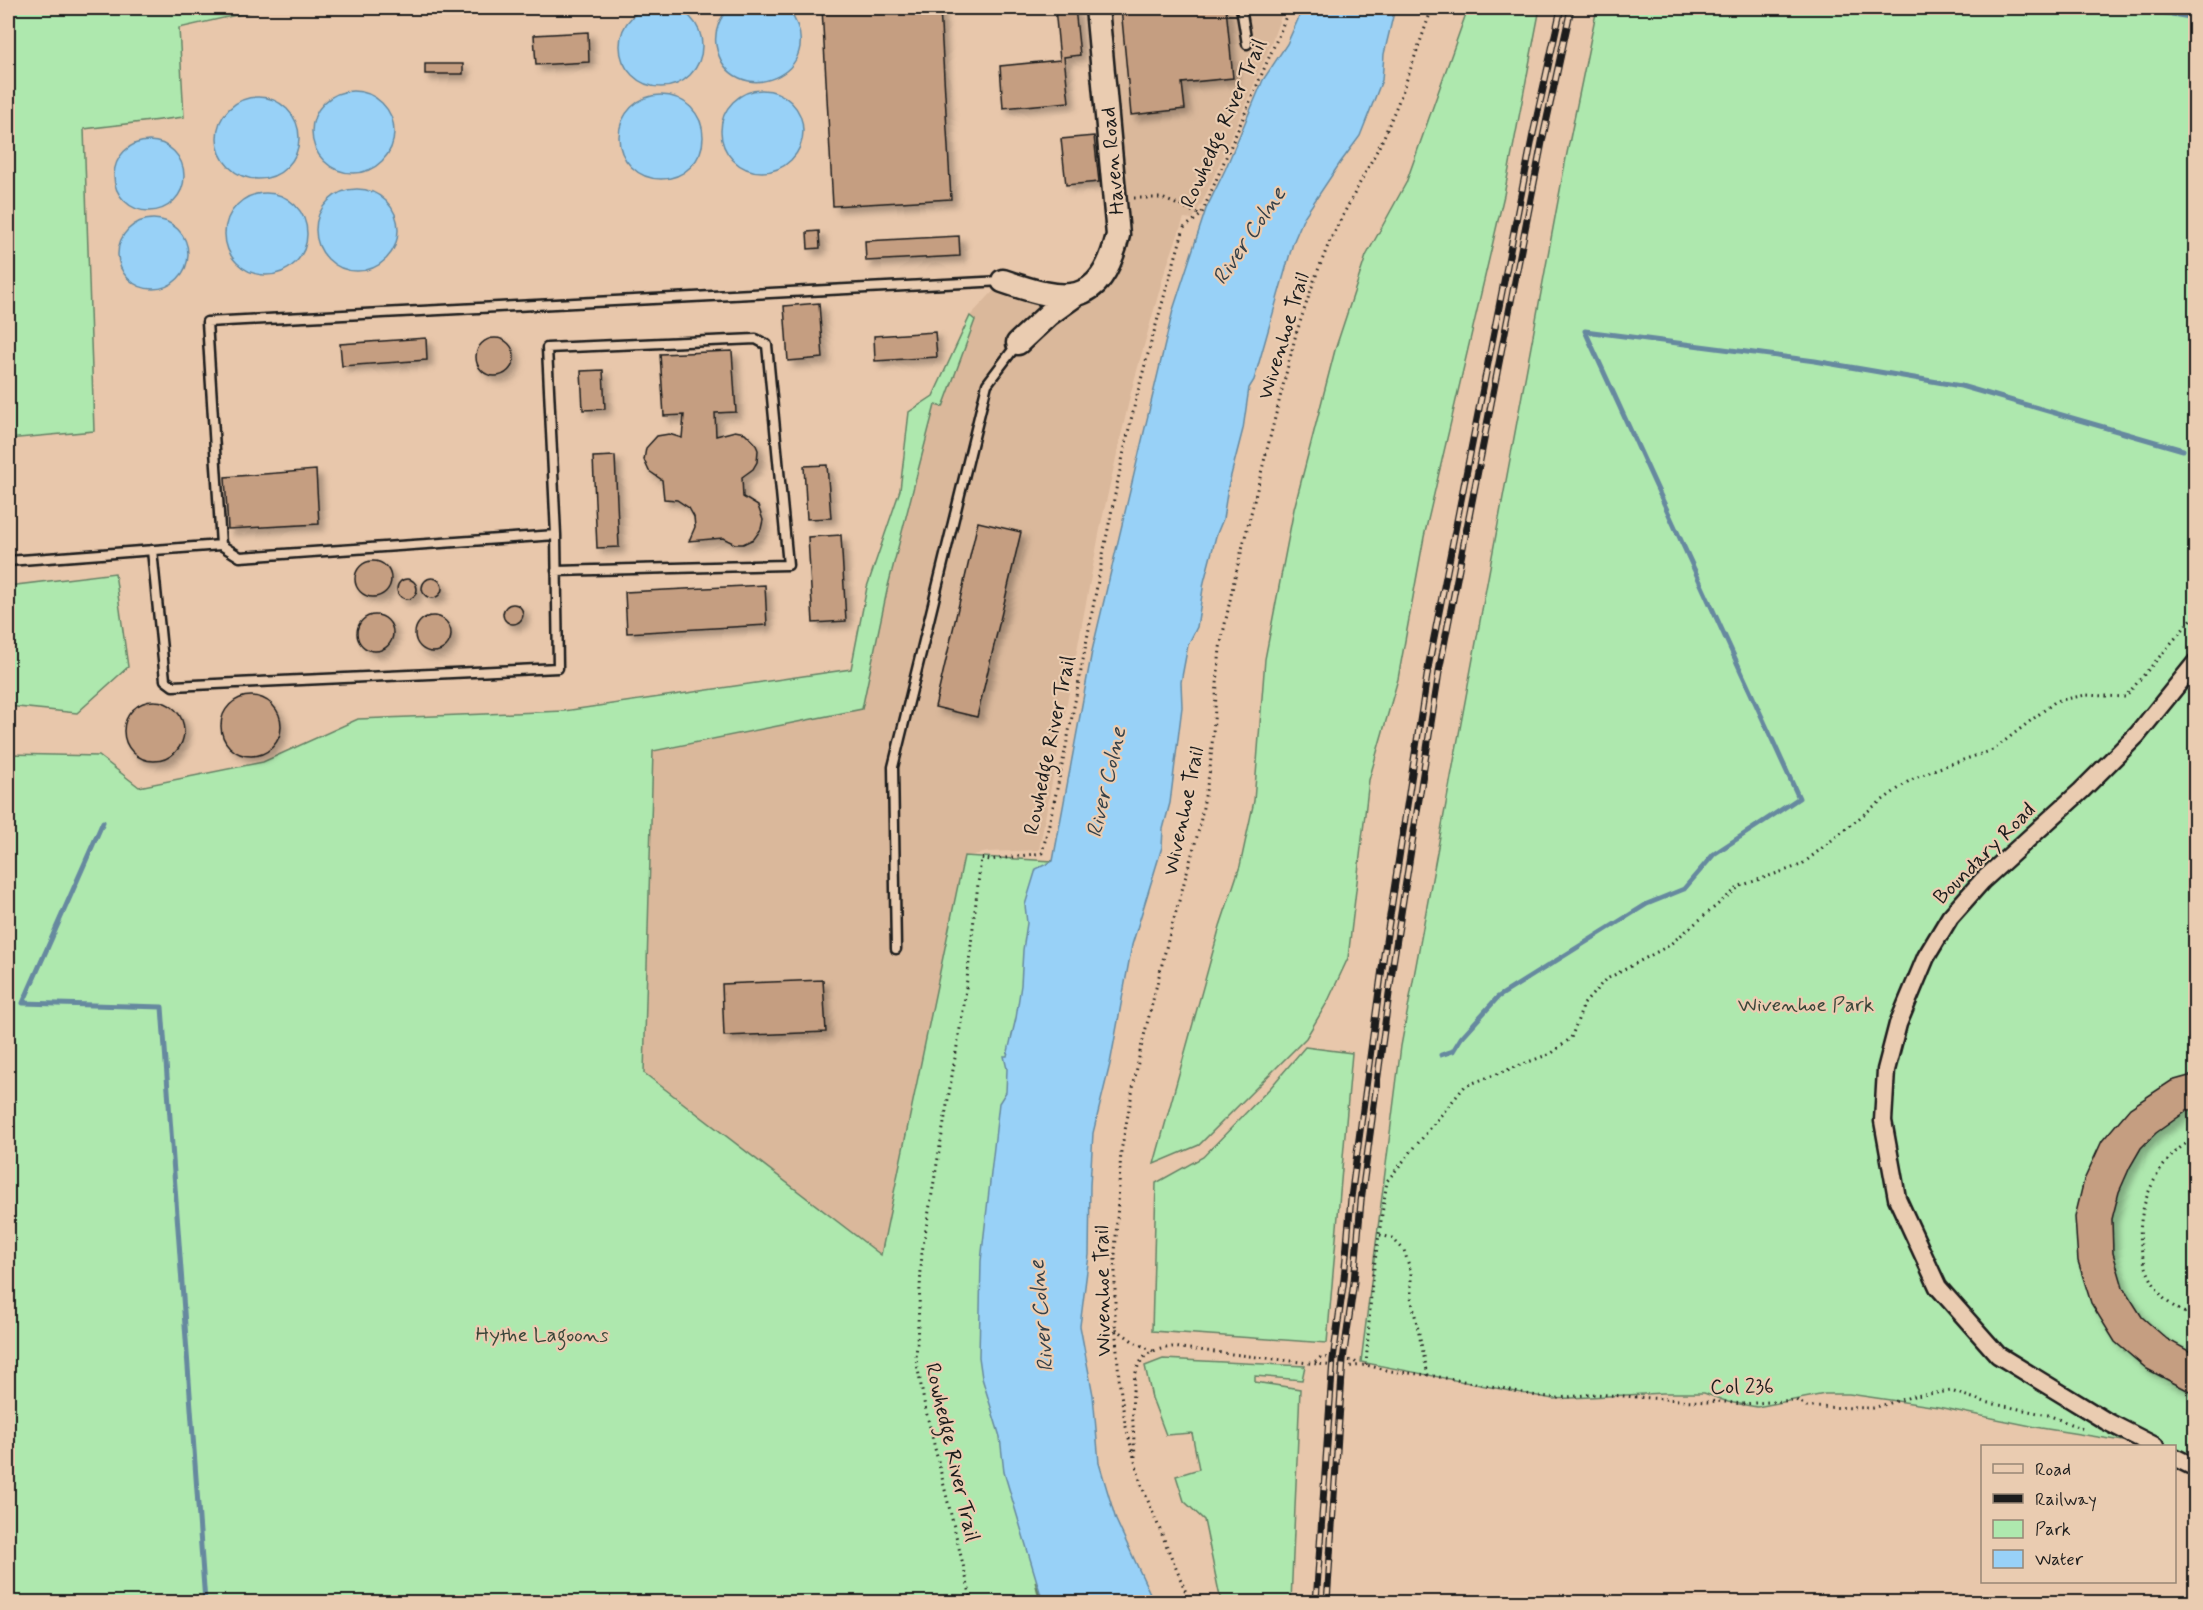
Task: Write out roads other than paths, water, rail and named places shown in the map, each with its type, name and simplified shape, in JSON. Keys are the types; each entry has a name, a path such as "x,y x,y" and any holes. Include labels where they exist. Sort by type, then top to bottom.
{"street":[{"name":"Haven Road","path":"1018,343 1049,314 1074,296 1084,293 1098,280 1113,256 1119,235 1097,8"},
{"path":"1003,281 1052,296 1074,296"},
{"name":"Boundary Road","path":"2153,1445 2106,1422 1998,1355 1938,1287 1897,1198 1883,1121 1886,1070 1898,1024 1926,957 1950,917 1982,881 2081,791 2137,735 2196,662"},
{"path":"2176,1458 2196,1468"}],"lane":[{"path":"1241,8 1247,44"},
{"path":"221,545 207,322 1003,281"},
{"path":"152,550 165,680 173,686 558,668 556,571 556,535 547,348 756,339 767,345 788,565 556,571"},
{"path":"896,949 893,767 987,384 1018,343"},
{"path":"8,561 221,545 240,557 556,535"}],"water":[{"path":"653,5 669,5 684,12 695,23 702,38 699,62 690,75 669,87 653,87 638,80 627,69 620,54 620,38 627,23 638,12"},
{"path":"730,8 788,9 799,32 799,52 790,67 775,78 757,82 739,78 725,66 716,45 716,34 721,20"},
{"name":"River Colne","path":"1303,8 1395,8 1384,54 1382,80 1360,136 1304,217 1293,243 1254,380 1249,388 1243,429 1228,487 1223,519 1204,582 1197,627 1188,645 1181,682 1182,707 1170,803 1163,829 1162,847 1132,945 1110,1064 1093,1133 1089,1255 1080,1326 1093,1395 1099,1463 1116,1520 1154,1602 1043,1602 1004,1472 1000,1437 982,1378 979,1357 981,1261 999,1103 1006,1092 1007,1069 1004,1056 1007,1056 1021,985 1027,923 1025,905 1036,869 1053,861 1092,651 1173,310 1206,209 1263,80 1287,44"},
{"path":"762,90 778,93 791,102 800,115 803,131 800,147 791,160 778,169 762,172 746,169 733,160 724,147 721,131 724,115 733,102 746,93"},
{"path":"353,91 369,94 382,103 391,116 394,132 391,148 382,161 369,170 353,173 337,170 324,161 315,148 312,132 315,116 324,103 337,94"},
{"path":"653,95 669,95 685,102 696,113 703,129 700,153 691,167 669,179 653,179 637,172 626,161 619,145 619,129 626,113 637,102"},
{"path":"258,97 274,100 287,109 296,122 299,138 296,154 287,167 274,176 258,179 242,176 229,167 220,154 217,138 220,122 229,109 242,100"},
{"path":"149,141 162,144 174,151 181,163 184,176 181,189 174,201 162,208 149,211 136,208 124,201 117,189 114,176 117,163 124,151 136,144"},
{"path":"357,189 373,192 386,201 395,214 398,230 395,246 386,259 373,268 357,271 341,268 328,259 319,246 316,230 319,214 328,201 341,192"},
{"path":"266,193 282,196 295,205 304,218 307,234 304,250 295,263 282,272 266,275 250,272 237,263 228,250 225,234 228,218 237,205 250,196"},
{"path":"153,219 166,222 178,229 185,241 188,254 185,267 178,279 166,286 153,289 140,286 128,279 121,267 118,254 121,241 128,229 140,222"}],"waterway":[{"path":"2136,8 2196,18"},
{"path":"1441,1055 1453,1051 1461,1038 1498,997 1647,904 1684,889 1714,854 1799,798 1585,331 1815,361 1961,386 2183,450"},
{"path":"103,822 23,1003 162,1007 205,1602"}],"railway":[{"path":"1316,1602 1333,1359 1344,1279 1351,1198 1383,961 1429,663 1533,134 1561,8"},
{"path":"1327,1602 1343,1360 1354,1282 1361,1201 1393,964 1440,666 1543,137 1571,8"}],"park label":[{"name":"Wivenhoe Park","path":"1806,1004"},
{"name":"Hythe Lagoons","path":"542,1334"}]}
